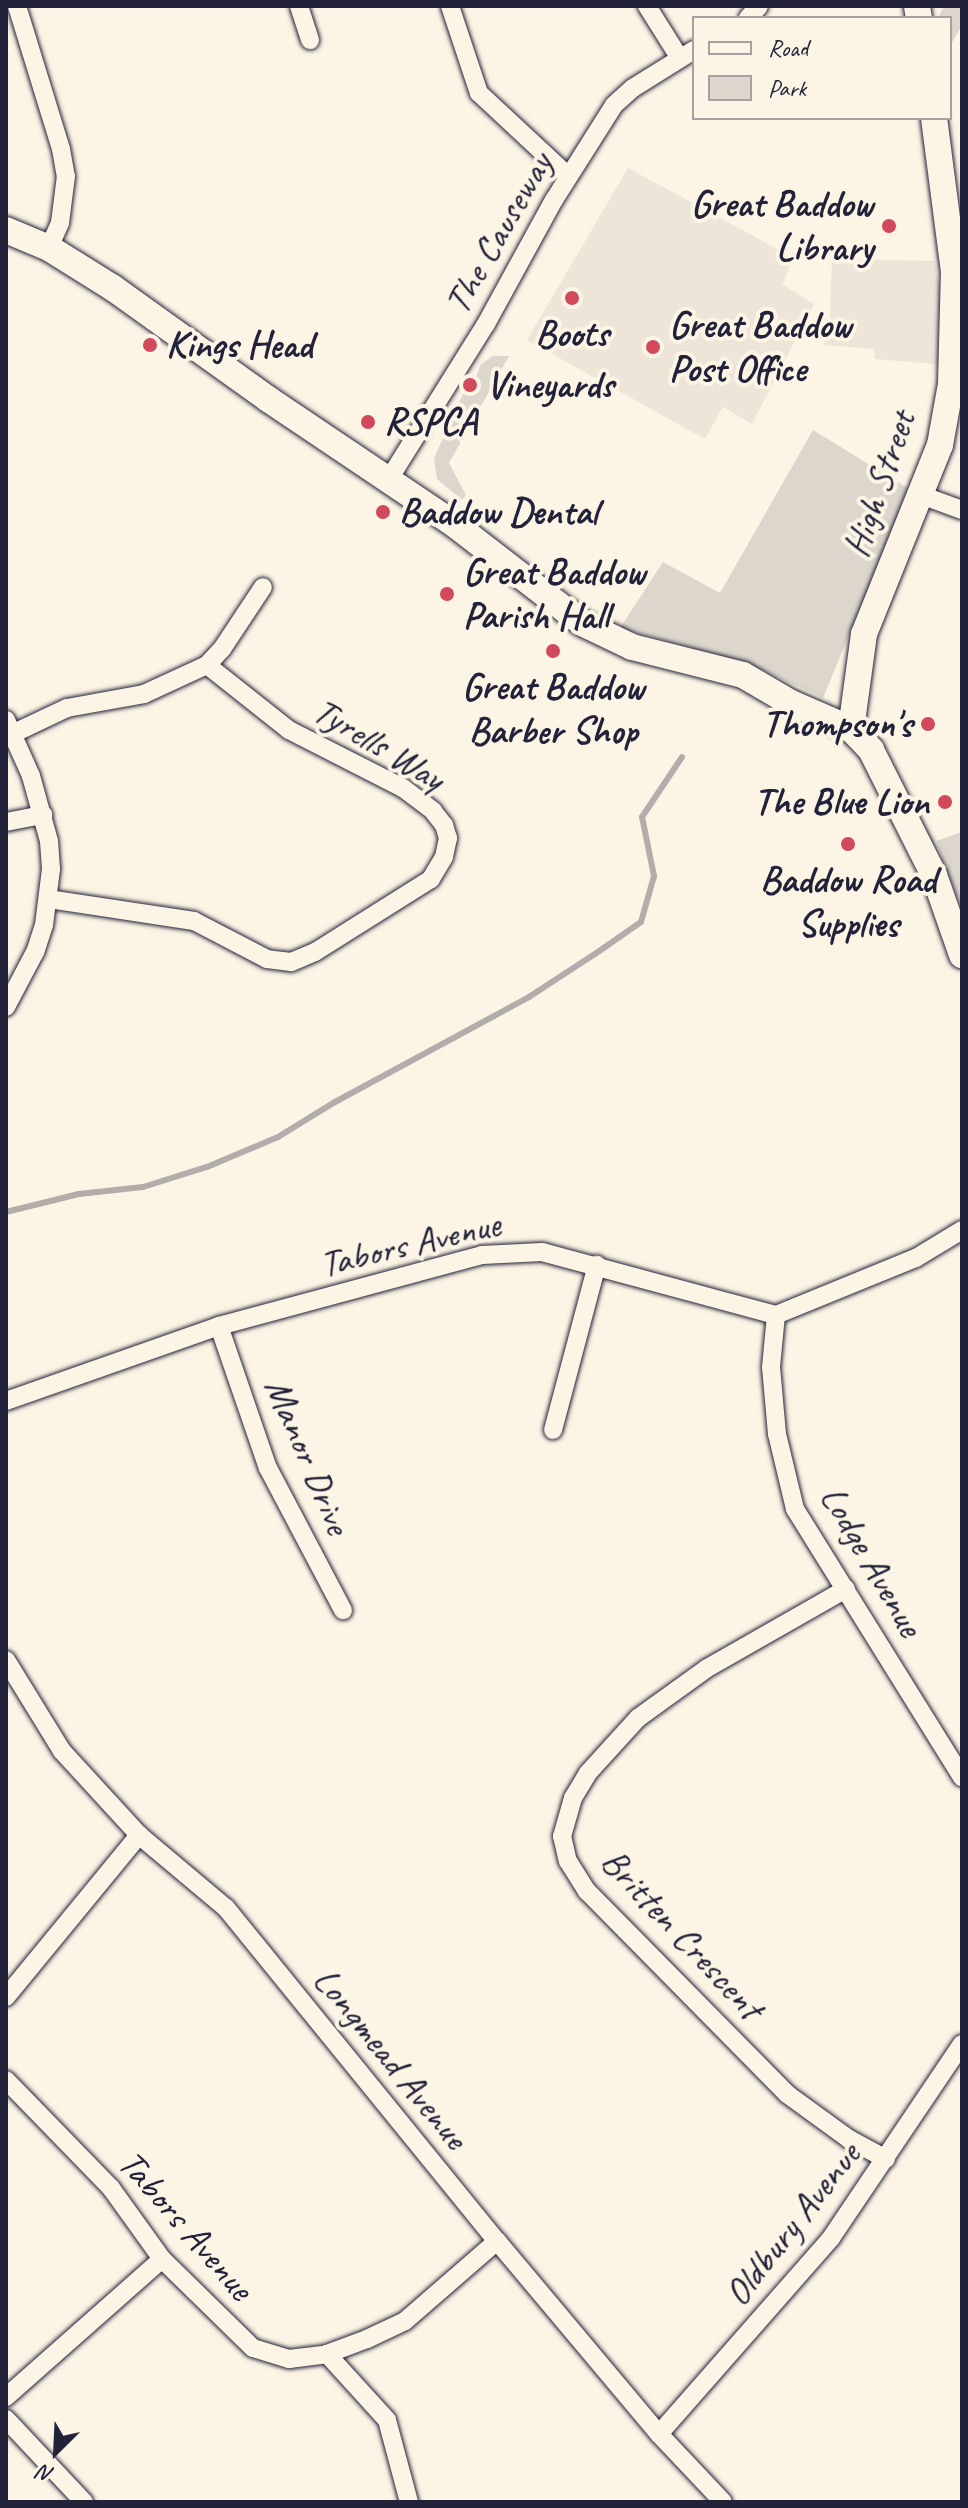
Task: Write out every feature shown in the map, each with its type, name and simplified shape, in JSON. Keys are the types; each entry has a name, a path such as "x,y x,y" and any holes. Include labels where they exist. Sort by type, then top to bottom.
{"street":[{"path":"17,6 61,149 66,176 60,223 49,248"},
{"path":"299,6 310,40"},
{"path":"450,6 479,93 568,176"},
{"path":"647,6 686,54"},
{"name":"The Causeway","path":"389,479 486,324 568,176 614,105 686,54"},
{"name":"High Street","path":"851,729 864,634 940,445 951,384 954,272 934,120"},
{"path":"6,230 49,248 389,479 454,524 582,623 632,647 743,675 791,703 851,729 871,750 934,875 962,955"},
{"path":"921,495 962,510"},
{"path":"6,1007 28,971 48,899 51,869 43,815 9,727 67,708 144,694 207,665 222,649 263,587"},
{"name":"Tyrells Way","path":"48,899 194,921 267,959 291,962 315,952 431,879 444,857 448,838 444,825 433,811 403,788 289,730 207,665"},
{"path":"6,822 43,815"},
{"path":"776,1315 916,1258 962,1230"},
{"name":"Tabors Avenue","path":"6,1401 219,1326 482,1255 542,1252 776,1315"},
{"path":"553,1430 597,1265"},
{"name":"Lodge Avenue","path":"776,1315 771,1367 777,1434 795,1509 962,1777"},
{"name":"Manor Drive","path":"219,1326 268,1468 343,1610"},
{"name":"Britten Crescent","path":"846,1589 706,1669 638,1718 588,1773 573,1798 562,1836 568,1861 587,1891 787,2094 849,2139 886,2159"},
{"name":"Longmead Avenue","path":"6,1660 62,1751 139,1835 226,1908 497,2241 659,2434 723,2502"},
{"path":"6,1997 139,1835"},
{"name":"Oldbury Avenue","path":"659,2434 821,2250 962,2044"},
{"name":"Tabors Avenue","path":"6,2080 111,2188 162,2259 253,2348 289,2359 327,2354 405,2321 497,2241"},
{"path":"6,2397 162,2259"},
{"path":"327,2354 387,2420 409,2502"},
{"path":"7,2421 84,2502"}],"shaded area":[{"path":"628,168 794,258 782,284 814,304 752,424 723,407 705,439 527,340"},
{"path":"832,259 935,261 940,294 937,364 875,359 874,349 824,345 830,315"}],"green space":[{"path":"944,6 962,6 962,25 952,42 952,16 939,16"},
{"path":"493,356 509,356 449,463 466,495 462,500 437,479 434,458 464,392 469,395 481,364"},
{"path":"813,430 909,489 823,698 745,662 620,628 663,562 720,593"},
{"path":"962,832 962,909 936,841"}],"waterway":[{"path":"6,1212 79,1194 143,1187 207,1167 278,1137 335,1102 529,997 595,954 641,922 654,876 642,817 682,757"}],"place":[{"name":"Great Baddow Library","path":"889,226"},
{"name":"Boots","path":"572,298"},
{"name":"Kings Head","path":"150,345"},
{"name":"Great Baddow Post Office","path":"653,347"},
{"name":"Vineyards","path":"470,385"},
{"name":"RSPCA","path":"368,422"},
{"name":"Baddow Dental","path":"383,512"},
{"name":"Great Baddow Parish Hall","path":"447,594"},
{"name":"Great Baddow Barber Shop","path":"553,651"},
{"name":"Thompson's","path":"928,724"},
{"name":"The Blue Lion","path":"945,802"},
{"name":"Baddow Road Supplies","path":"848,844"}]}
